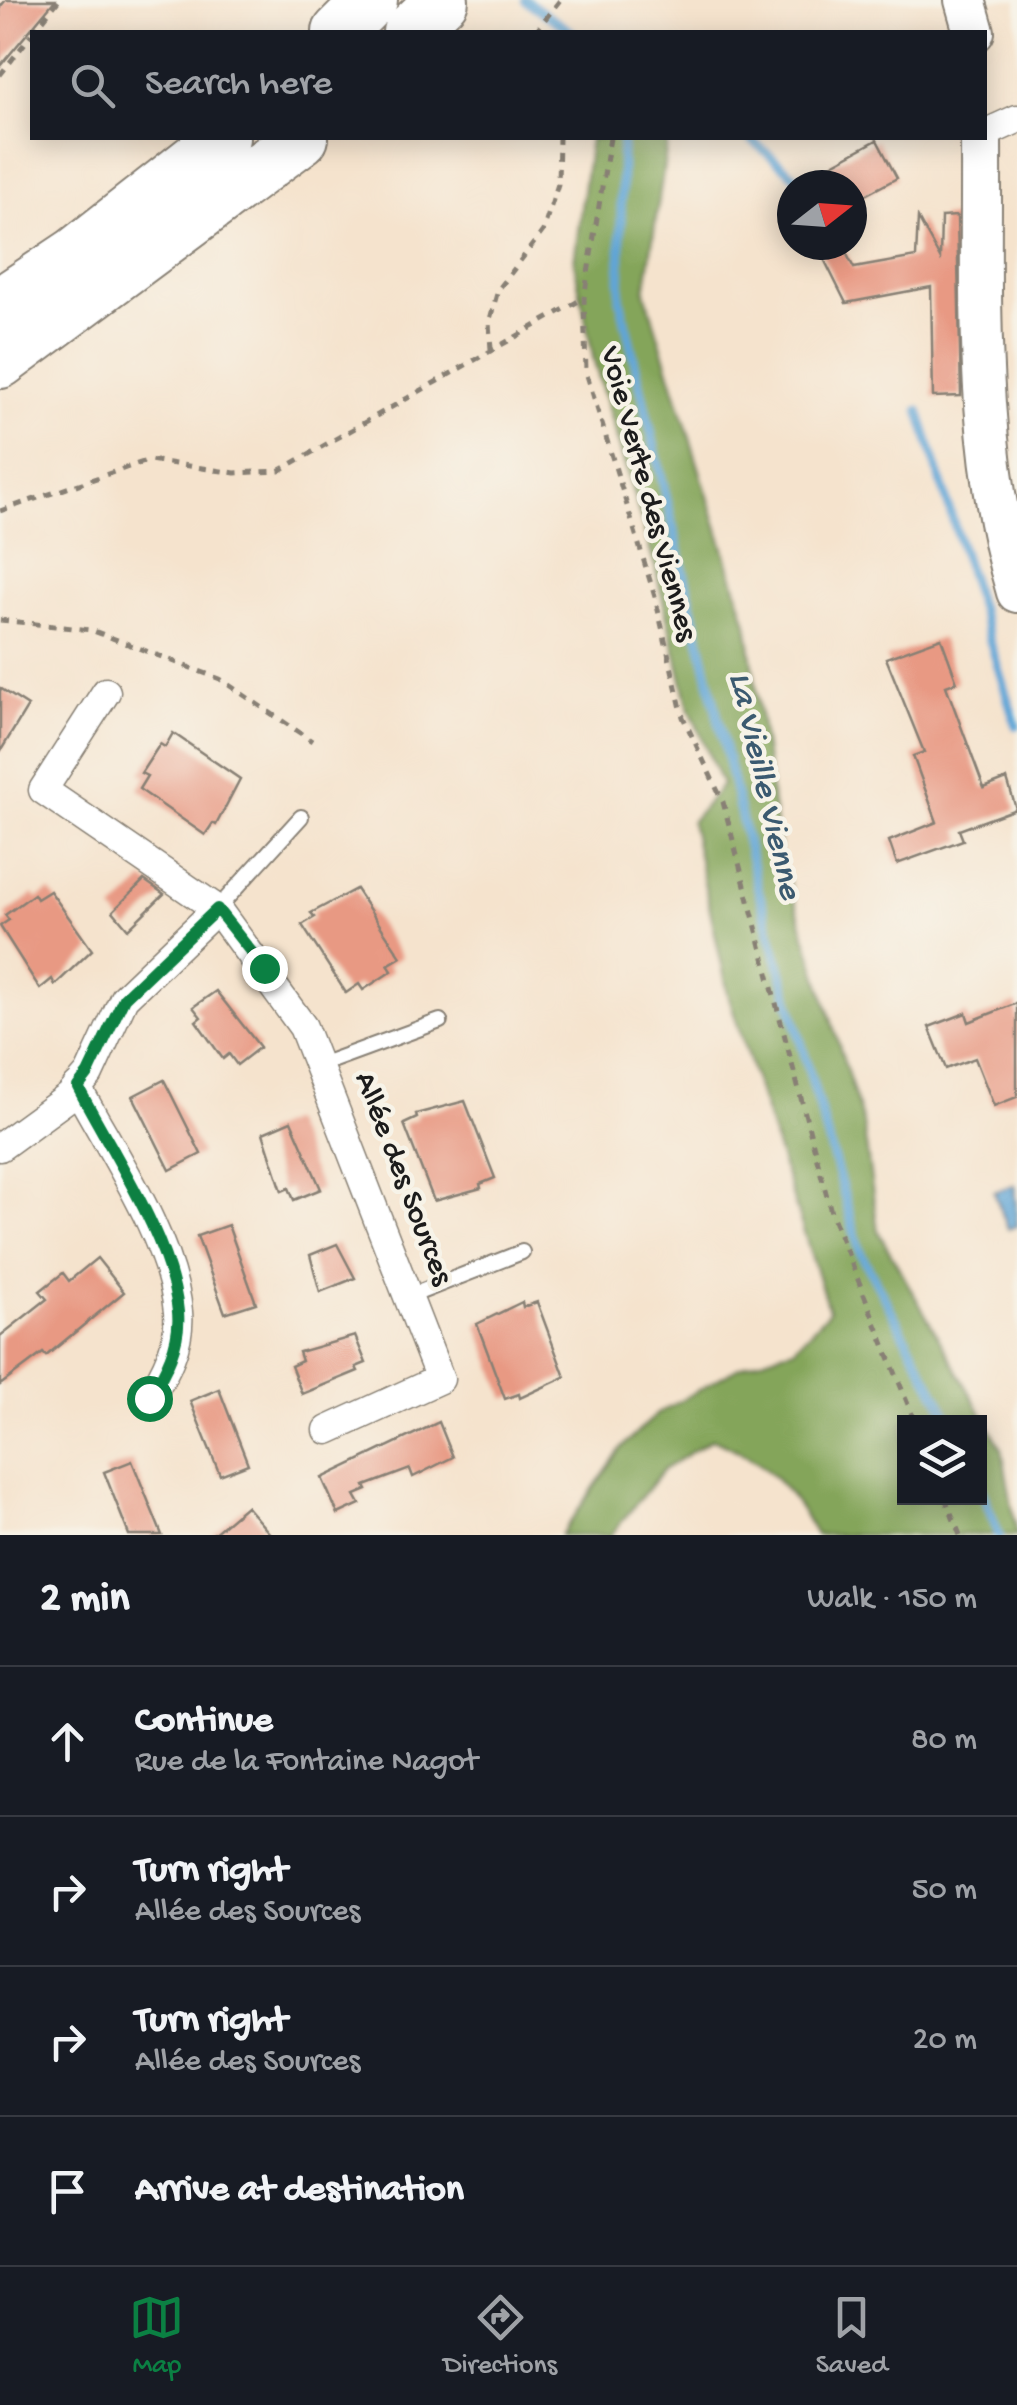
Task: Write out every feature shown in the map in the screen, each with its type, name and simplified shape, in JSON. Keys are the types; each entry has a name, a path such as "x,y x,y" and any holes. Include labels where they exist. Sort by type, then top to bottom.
{"highway":[{"path":"341,30 371,0"},
{"path":"411,30 442,0"},
{"path":"0,304 75,254 220,140"},
{"path":"0,362 299,140"}],"street":[{"path":"965,0 973,30"},
{"path":"987,133 1017,118"},
{"path":"982,140 983,398 1017,592"},
{"name":"Allée des Sources","path":"106,692 43,790 217,909 303,1027 440,1379 328,1430"},
{"path":"0,1147 78,1087 124,998 217,909"},
{"path":"78,1087 170,1275 178,1314 175,1344 164,1376 149,1398"}],"lane":[{"path":"217,909 301,817"},
{"path":"320,1065 440,1021"},
{"path":"410,1296 522,1252"}],"path":[{"path":"35,30 59,0"},
{"path":"537,29 558,3"},
{"path":"0,75 30,37"},
{"path":"491,349 489,323 498,290 544,231 558,184 558,140"},
{"name":"Voie Verte des Viennes","path":"610,140 584,298 586,372 655,597 683,717 723,802 831,1212 912,1415"},
{"path":"0,511 149,460 235,473 279,472 584,298"},
{"path":"0,620 91,630 220,678 312,741"},
{"path":"948,1505 960,1535"}],"green space":[{"path":"590,140 668,140 645,292 747,623 780,853 863,1123 878,1231 983,1415 897,1415 897,1505 987,1505 987,1423 1002,1449 1017,1535 816,1535 774,1477 747,1456 712,1439 663,1470 611,1535 561,1535 622,1447 657,1414 739,1367 794,1348 829,1311 729,998 691,822 722,785 688,705 655,567 594,362 574,262"}],"water":[{"path":"1014,1185 1017,1226 1008,1229 994,1192"}],"building":[{"path":"6,0 55,0 0,66 0,7"},
{"path":"877,140 897,178 867,194 867,170 834,170 831,165"},
{"path":"957,216 961,396 933,397 931,287 846,303 824,260 850,260 854,268 916,257 918,218 940,258 941,217"},
{"path":"941,638 957,682 946,686 984,788 1007,779 1016,809 959,830 963,840 897,864 889,841 937,822 913,756 924,752 886,658"},
{"path":"0,688 28,706 0,752"},
{"path":"173,733 240,779 216,825 213,823 205,835 139,789 147,776 141,773 160,744 165,747"},
{"path":"144,880 164,894 128,929 113,911"},
{"path":"356,889 401,957 388,965 392,971 363,990 359,984 346,993 302,925 315,917 311,913"},
{"path":"50,891 92,950 55,985 52,979 40,989 0,926 9,920 5,915 34,894 37,899"},
{"path":"216,991 260,1047 237,1065 229,1054 223,1059 196,1021 201,1017 193,1007"},
{"path":"1017,1003 1017,1097 994,1106 975,1058 946,1069 929,1027 966,1013 969,1022"},
{"path":"164,1080 201,1154 170,1170 133,1096"},
{"path":"465,1101 495,1178 480,1184 481,1188 434,1201 404,1124 417,1118 416,1114"},
{"path":"291,1121 321,1189 294,1200 289,1188 282,1191 263,1133"},
{"path":"228,1225 256,1303 225,1313 197,1236"},
{"path":"337,1244 355,1278 320,1292 310,1255"},
{"path":"97,1258 124,1292 46,1356 43,1353 0,1385 0,1336 47,1299 40,1291 63,1273 69,1281"},
{"path":"522,1302 523,1307 537,1302 565,1377 520,1398 519,1394 505,1399 477,1324"},
{"path":"355,1336 366,1363 356,1367 358,1371 302,1394 291,1366 302,1361 299,1352"},
{"path":"219,1389 248,1464 220,1475 190,1401"},
{"path":"439,1422 453,1457 413,1477 410,1469 365,1486 367,1490 355,1495 360,1504 338,1514 322,1478"},
{"path":"132,1461 162,1535 129,1535 104,1472"},
{"path":"246,1506 271,1535 212,1535"}],"waterway":[{"path":"525,0 569,30"},
{"name":"La Vieille Vienne","path":"622,140 620,299 758,889 860,1252 947,1415"},
{"path":"751,140 788,170"},
{"path":"919,410 1016,726"},
{"name":"La Vieille Vienne","path":"987,1503 999,1535"}],"route":[{"path":"149,1398 164,1376 175,1344 178,1314 170,1275 152,1231 78,1087 124,998 202,929 217,909 264,968"}]}
